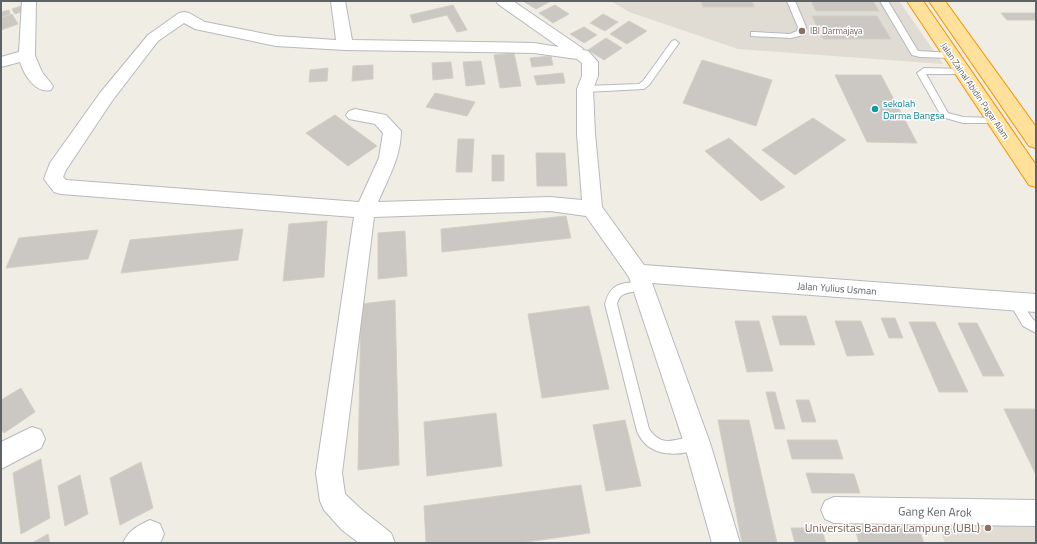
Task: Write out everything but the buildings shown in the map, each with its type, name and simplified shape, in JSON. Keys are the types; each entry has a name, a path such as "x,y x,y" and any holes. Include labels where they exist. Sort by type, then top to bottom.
{"highway":[{"name":"Jalan Zainal Abidin Pagar Alam","path":"915,1 1036,180"},
{"name":"Jalan Zainal Abidin Pagar Alam","path":"936,1 1036,141"},
{"path":"957,63 981,64"}],"street":[{"path":"29,1 25,55 31,69 45,86"},
{"path":"338,1 345,45"},
{"path":"503,1 590,62 590,76 586,89 586,134 592,208 640,279 697,443 726,543"},
{"path":"582,55 534,48 345,45 276,41 200,26 183,8 153,38 106,97 57,168 53,179 61,187 365,210 550,204 592,208"},
{"path":"1,62 25,55"},
{"path":"355,115 380,119 392,131 392,140 388,158 365,210 329,473 334,501 352,520 381,543"},
{"name":"Jalan Yulius Usman","path":"640,279 1036,303"},
{"path":"1,456 32,439"},
{"name":"Gang Ken Arok","path":"834,510 1036,513"}],"lane":[{"path":"754,34 791,36 800,33 802,27 791,1"},
{"path":"884,1 915,52 957,63"},
{"path":"586,89 641,87 646,84 675,43"},
{"path":"957,63 924,71 921,74 945,115 973,121 995,121"},
{"path":"640,279 618,290 613,296 611,304 643,431 651,442 664,447 681,447 697,443"},
{"path":"1014,301 1027,322 1036,328"}],"shaded area":[{"name":"IBI Darmajaya","path":"611,1 899,1 943,64 738,49 629,12"},
{"name":"Universitas Bandar Lampung (UBL)","path":"933,511 1036,513 1036,543 945,543"}],"place":[{"name":"IBI Darmajaya","path":"802,31"},
{"name":"sekolah Darma Bangsa","path":"875,109"},
{"name":"Universitas Bandar Lampung (UBL)","path":"988,528"}]}
